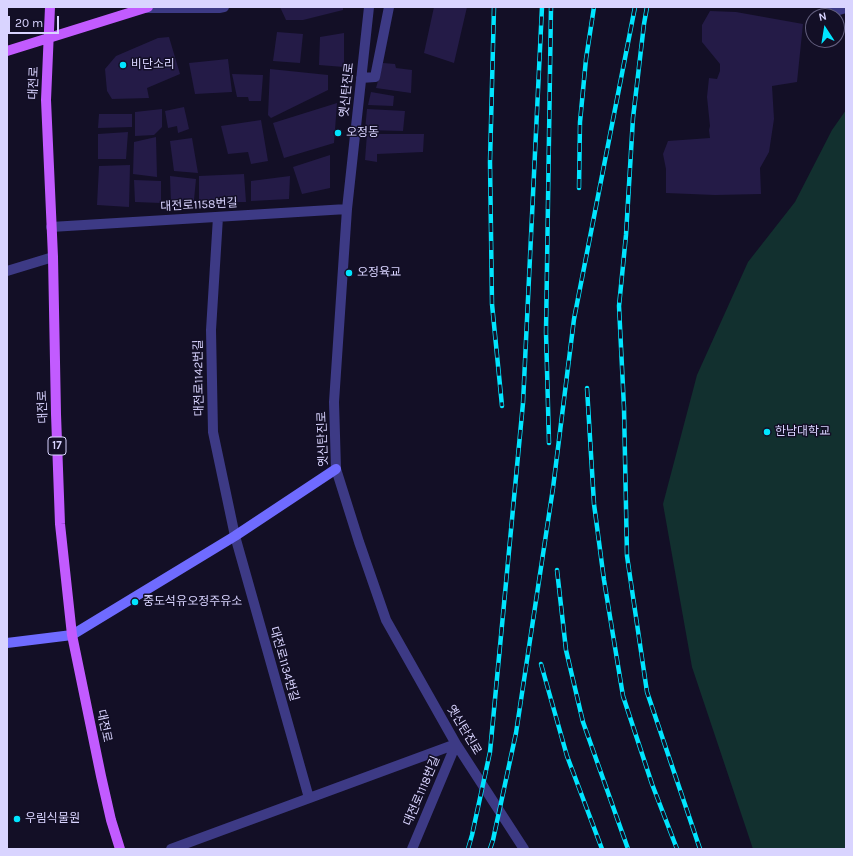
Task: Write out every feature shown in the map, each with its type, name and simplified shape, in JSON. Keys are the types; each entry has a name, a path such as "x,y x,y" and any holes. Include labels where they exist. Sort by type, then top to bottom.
{"main road":[{"name":"대전로","path":"50,7 46,100 53,257 60,524 72,635 101,776 111,820 120,849"},
{"path":"7,51 147,7"}],"street":[{"path":"147,7 224,7"},
{"name":"옛신탄진로","path":"369,7 347,209 334,402 336,469 386,620 456,744 524,849"},
{"path":"361,78 375,77 389,7"},
{"name":"대전로1158번길","path":"51,227 347,209"},
{"name":"대전로1142번길","path":"218,217 211,330 213,432 235,536"},
{"path":"7,271 53,257"},
{"path":"7,643 72,635 235,536 336,469"},
{"name":"대전로1134번길","path":"235,536 309,798"},
{"path":"171,849 456,744"},
{"name":"대전로1118번길","path":"412,849 456,744"}],"green space":[{"name":"한남대학교","path":"846,110 846,849 753,849 692,667 663,504 697,375 748,262 795,202 832,130"}],"building":[{"path":"280,7 343,7 343,10 303,20 286,20"},
{"path":"434,7 467,7 454,63 424,53"},
{"path":"710,11 736,12 803,24 797,82 772,86 774,119 769,152 760,168 761,194 715,195 666,193 666,169 663,154 668,141 710,138 707,97 709,78 717,79 720,71 720,64 702,42 702,25"},
{"path":"277,32 303,34 300,63 273,61"},
{"path":"344,33 344,67 319,65 320,37"},
{"path":"169,37 180,74 147,88 149,98 112,99 107,91 105,69 116,56 158,38"},
{"path":"228,59 232,92 195,94 189,63"},
{"path":"383,63 395,64 396,68 412,70 411,93 376,88"},
{"path":"270,69 328,75 328,90 271,118 268,115"},
{"path":"232,74 263,75 261,101 249,101 248,97 237,97"},
{"path":"371,92 394,96 393,106 368,105"},
{"path":"337,103 334,143 284,158 273,123"},
{"path":"184,107 189,129 178,133 177,126 168,128 165,111"},
{"path":"162,109 162,127 154,135 135,136 135,112"},
{"path":"367,109 405,111 403,131 365,130"},
{"path":"99,114 132,114 132,127 98,128"},
{"path":"261,120 268,161 251,164 248,152 228,154 221,126"},
{"path":"128,132 126,159 98,159 98,134"},
{"path":"367,134 424,134 423,152 377,154 377,162 365,160"},
{"path":"156,137 157,177 133,174 134,142"},
{"path":"192,138 198,173 174,171 170,141"},
{"path":"330,155 330,188 302,194 293,167"},
{"path":"130,165 129,207 97,205 99,166"},
{"path":"244,174 246,202 199,202 199,176"},
{"path":"170,176 196,179 194,200 171,203"},
{"path":"290,176 289,199 251,201 251,181"},
{"path":"134,180 161,181 161,203 135,202"}],"railway":[{"path":"494,7 490,162 492,304 502,406"},
{"path":"468,849 490,752 523,403 542,7"},
{"path":"549,443 546,332 551,7"},
{"path":"579,188 580,122 586,59 594,7"},
{"path":"490,849 516,733 553,488 574,319 635,7"},
{"path":"647,7 633,118 626,235 619,306 624,408 627,556 647,692 700,849"},
{"path":"587,388 594,504 604,580 623,696 652,784 677,849"},
{"path":"557,570 566,650 583,722 628,849"},
{"path":"541,664 567,756 602,849"}],"place":[{"name":"비단소리","path":"123,65"},
{"name":"오정동","path":"338,133"},
{"name":"오정육교","path":"349,273"},
{"name":"한남대학교","path":"767,432"},
{"name":"중도석유오정주유소","path":"135,602"},
{"name":"우림식물원","path":"17,819"}]}
